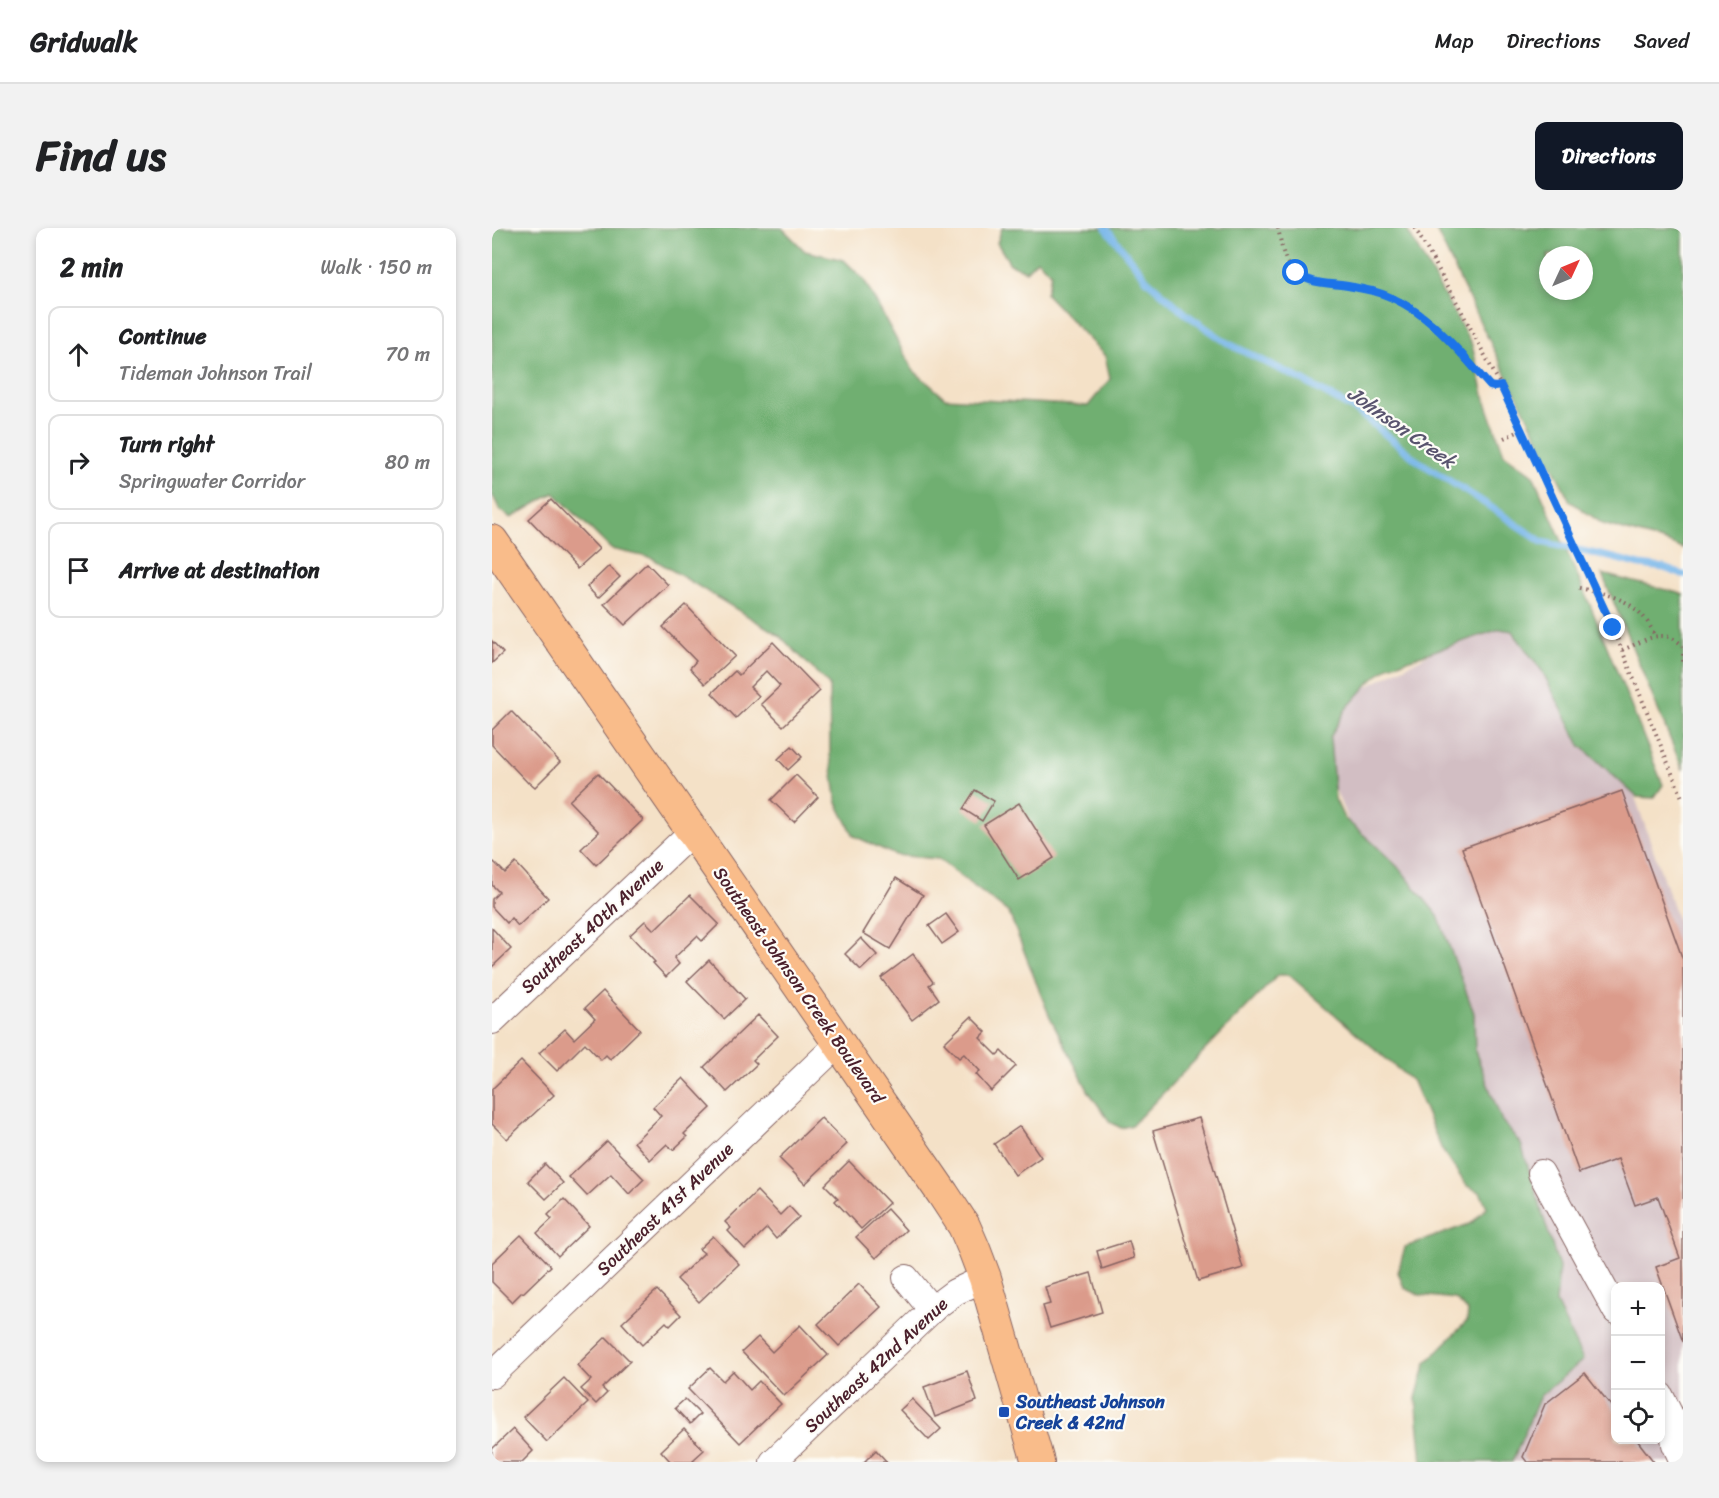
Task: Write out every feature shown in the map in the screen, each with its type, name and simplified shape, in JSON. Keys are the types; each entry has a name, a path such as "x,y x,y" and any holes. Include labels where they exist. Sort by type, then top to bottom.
{"main road":[{"name":"Southeast Johnson Creek Boulevard","path":"492,541 964,1226 985,1278 1038,1462"}],"street":[{"name":"Southeast 40th Avenue","path":"492,1022 692,832"},
{"name":"Southeast 41st Avenue","path":"492,1375 839,1043"},
{"path":"1541,1173 1611,1302"},
{"path":"906,1278 932,1310"},
{"name":"Southeast 42nd Avenue","path":"773,1462 932,1310 955,1292 985,1278"},
{"path":"1665,1405 1671,1417 1675,1444 1683,1462"}],"path":[{"path":"1278,228 1284,257 1291,268 1302,277 1317,283 1343,285 1375,292 1412,308 1439,330 1490,386 1501,386"},
{"path":"1415,228 1501,386 1561,513 1613,628 1683,800"},
{"path":"1504,438 1522,430"},
{"path":"1579,588 1612,595 1628,604 1643,615 1651,625 1655,636"},
{"path":"1622,650 1655,636 1671,636 1683,646"},
{"path":"1683,654 1683,663"}],"shaded area":[{"path":"1542,594 1623,762 1683,936 1683,1462 1486,1462 1481,1451 1572,1362 1306,719"}],"green space":[{"path":"492,228 782,228 805,251 844,260 864,280 913,370 945,398 1088,406 1110,379 1105,356 1046,294 1051,273 1037,260 1026,271 1010,264 997,243 1002,228 1406,228 1472,345 1485,399 1504,454 1533,475 1591,607 1663,785 1654,798 1637,797 1580,745 1542,671 1512,631 1500,629 1389,666 1370,682 1346,709 1330,738 1335,799 1344,818 1400,869 1438,916 1474,1013 1475,1051 1502,1121 1521,1144 1559,1267 1556,1303 1583,1360 1540,1396 1512,1462 1422,1462 1416,1398 1426,1363 1467,1321 1468,1311 1455,1299 1420,1295 1404,1288 1398,1272 1405,1247 1472,1223 1487,1207 1480,1192 1467,1186 1442,1150 1413,1082 1289,975 1278,975 1132,1125 1121,1128 1110,1122 1089,1092 1049,1015 1009,913 938,859 895,855 854,836 837,803 830,755 829,685 779,635 652,558 611,549 554,493 511,518 500,510 492,494"},
{"path":"1435,228 1683,228 1683,549 1603,524 1570,501"},
{"path":"1602,574 1683,594 1683,770 1673,746"}],"building":[{"path":"551,499 599,549 577,569 529,519"},
{"path":"647,563 668,585 625,625 604,604"},
{"path":"609,566 620,577 598,598 587,587"},
{"path":"686,605 735,656 705,684 690,668 696,661 663,627"},
{"path":"492,641 503,653 492,663"},
{"path":"773,642 820,691 783,726 761,704 780,686 766,671 750,687 759,696 736,718 712,693 735,671 739,675"},
{"path":"511,711 560,762 535,787 528,783 492,745 492,730"},
{"path":"792,746 802,757 788,770 778,759"},
{"path":"598,773 643,820 596,865 581,849 599,832 569,801"},
{"path":"796,775 818,797 794,822 771,800"},
{"path":"975,790 994,801 982,821 963,809"},
{"path":"1622,791 1683,960 1683,1342 1665,1292 1665,1282 1661,1282 1656,1267 1680,1258 1658,1197 1635,1205 1618,1159 1579,1173 1462,848"},
{"path":"1019,803 1054,858 1019,880 984,825"},
{"path":"494,862 505,873 516,863 548,898 518,926 511,918 507,923 492,907 492,899 499,892 492,885 492,864"},
{"path":"896,878 923,895 890,949 863,933"},
{"path":"690,895 719,924 702,941 697,936 674,958 679,964 666,977 630,935 645,921 654,930"},
{"path":"946,914 959,932 942,944 929,926"},
{"path":"492,928 511,949 492,967"},
{"path":"861,938 877,955 861,970 845,954"},
{"path":"913,954 933,982 929,985 939,999 912,1020 881,978"},
{"path":"709,960 745,999 724,1019 687,981"},
{"path":"603,991 640,1030 610,1059 606,1055 601,1060 585,1043 557,1071 539,1053 565,1029 574,1039 595,1019 585,1008"},
{"path":"758,1015 778,1036 753,1060 757,1064 727,1092 704,1067"},
{"path":"971,1017 986,1032 980,1038 997,1055 1001,1051 1016,1066 991,1091 976,1074 980,1071 964,1054 959,1058 944,1043"},
{"path":"521,1061 554,1095 507,1139 492,1124 492,1089"},
{"path":"683,1078 711,1108 684,1134 687,1137 673,1150 667,1144 650,1160 634,1142 661,1116 653,1107"},
{"path":"821,1118 847,1144 805,1184 779,1158"},
{"path":"1199,1118 1243,1268 1198,1281 1153,1131"},
{"path":"1020,1126 1041,1157 1015,1175 994,1144"},
{"path":"607,1141 644,1179 629,1194 611,1174 587,1196 569,1177"},
{"path":"849,1161 889,1203 861,1229 835,1201 838,1198 825,1185"},
{"path":"545,1164 563,1183 546,1199 528,1181"},
{"path":"757,1191 780,1215 789,1206 799,1217 776,1239 767,1228 745,1249 728,1231 731,1228 725,1222"},
{"path":"564,1199 589,1226 558,1256 537,1233 552,1219 548,1215"},
{"path":"887,1209 906,1230 876,1258 856,1237"},
{"path":"521,1235 551,1266 512,1302 492,1282 492,1263"},
{"path":"713,1236 739,1264 699,1302 677,1279 704,1253 699,1249"},
{"path":"1129,1241 1134,1258 1102,1269 1097,1251"},
{"path":"1091,1273 1102,1312 1050,1328 1043,1306 1050,1304 1045,1287"},
{"path":"859,1284 881,1307 839,1346 818,1324"},
{"path":"657,1290 681,1315 670,1326 666,1322 642,1345 622,1323"},
{"path":"800,1325 828,1355 784,1396 742,1352 758,1337 772,1352"},
{"path":"606,1337 630,1361 602,1388 607,1393 596,1404 581,1389 591,1380 577,1365"},
{"path":"710,1368 723,1381 733,1371 750,1390 759,1381 781,1404 740,1443 688,1389"},
{"path":"967,1371 977,1401 935,1417 924,1387"},
{"path":"1585,1373 1611,1406 1611,1444 1640,1444 1654,1462 1527,1462 1523,1457 1545,1404"},
{"path":"564,1378 588,1403 547,1442 523,1417"},
{"path":"685,1399 700,1414 690,1424 675,1408"},
{"path":"912,1399 941,1429 929,1440 900,1410"},
{"path":"513,1429 533,1451 522,1462 492,1462 492,1449"},
{"path":"684,1429 704,1450 693,1460 695,1462 671,1462 661,1451"},
{"path":"876,1450 887,1462 864,1462"}],"waterway":[{"name":"Johnson Creek","path":"1106,228 1147,280 1186,314 1229,344 1304,381 1358,412 1418,461 1542,542 1640,565 1664,568 1683,575"}],"place":[{"name":"Southeast Johnson Creek & 42nd","path":"1004,1412"}],"route":[{"path":"1296,273 1317,283 1343,285 1375,292 1412,308 1439,330 1490,386 1501,386 1613,628"}]}
